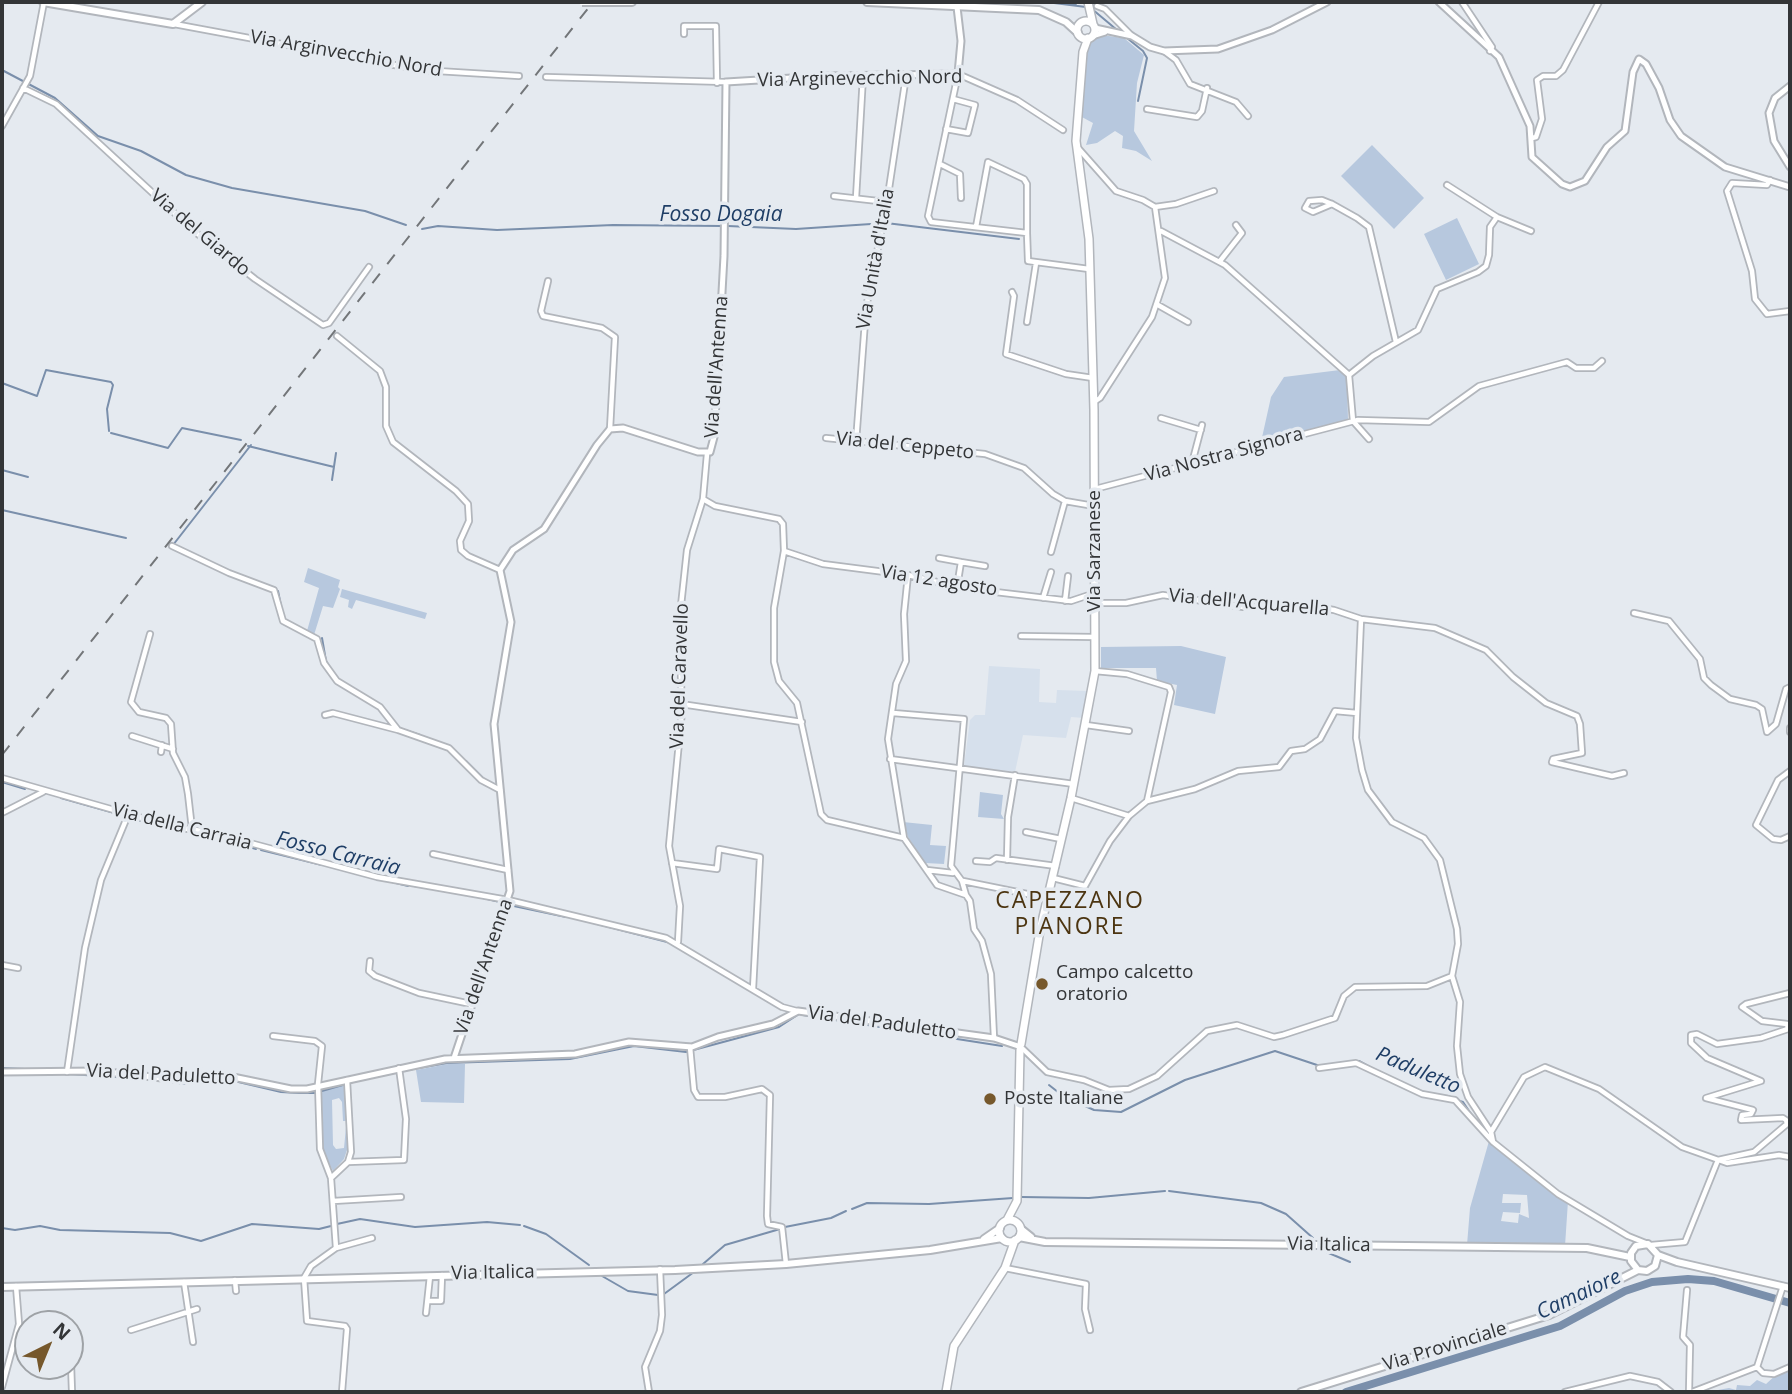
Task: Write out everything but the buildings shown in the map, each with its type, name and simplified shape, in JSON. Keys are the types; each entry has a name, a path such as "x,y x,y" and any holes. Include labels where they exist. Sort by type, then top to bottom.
{"main road":[{"path":"43,2 173,24 202,2"},
{"path":"582,2 632,2"},
{"path":"867,2 1039,10 1088,33"},
{"path":"1081,23 1091,5"},
{"path":"1088,33 1091,5"},
{"path":"1066,22 1081,23"},
{"path":"1081,23 1088,33"},
{"path":"1081,23 1088,33"},
{"name":"Via Sarzanese","path":"1011,1255 1018,1232 1016,1205 1020,1047 1047,898 1074,784 1095,671 1094,402 1090,269 1076,147 1083,52 1088,33"},
{"path":"946,1392 954,1346 1011,1255 1000,1228 1016,1205"},
{"path":"1004,1239 1018,1232 1007,1220"},
{"name":"Via Italica","path":"982,1240 1000,1228"},
{"name":"Via Italica","path":"1018,1232 1050,1241 1587,1248 1633,1251"},
{"name":"Via Italica","path":"2,1287 786,1264 930,1250 982,1240 1004,1239"},
{"path":"1654,1247 1656,1266"},
{"path":"1677,1262 1656,1266 1647,1271 1635,1268 1633,1251 1654,1247 1677,1262 1787,1287"},
{"name":"Via Provinciale","path":"1301,1392 1549,1315 1623,1277 1635,1268"}],"street":[{"path":"2,126 25,85 34,59 43,2"},
{"path":"1091,5 1105,9 1129,35 1150,47 1164,51 1223,48 1272,30 1327,2"},
{"path":"1439,2 1499,57 1532,138 1534,159 1562,184 1570,187 1580,185 1607,147 1625,131 1633,72 1639,59 1646,64 1659,88 1670,120 1681,136 1725,167 1790,187"},
{"path":"1462,2 1492,47 1490,51"},
{"path":"1532,138 1536,136 1542,119 1537,80 1543,76 1556,76 1563,70 1599,2"},
{"path":"957,8 961,41 958,74 928,219 1027,233"},
{"name":"Via Arginvecchio Nord","path":"173,24 421,70 519,76"},
{"path":"684,34 684,26 716,26 717,83"},
{"path":"1088,33 1115,32 1129,35"},
{"path":"1164,51 1176,60 1190,84 1207,88 1236,102 1248,116"},
{"name":"Via Arginevecchio Nord","path":"726,82 958,74 1017,100 1063,130"},
{"path":"856,198 863,76"},
{"name":"Via Unità d'Italia","path":"856,442 866,308 887,202 906,76"},
{"path":"546,77 726,82"},
{"name":"Via dell'Antenna","path":"610,429 623,428 708,454 714,437 724,226 726,82"},
{"name":"Via del Giardo","path":"25,85 55,104 194,231 255,279 323,325 329,323 369,267"},
{"path":"1790,86 1775,98 1769,113 1774,141 1790,167"},
{"path":"1147,109 1197,117 1202,111 1207,88"},
{"path":"946,129 968,133 975,104 953,99"},
{"path":"1076,147 1116,191 1155,207 1176,204 1214,191"},
{"path":"976,227 988,162 1024,179 1027,184 1026,259 1036,263 1090,269"},
{"path":"940,164 960,174 961,198"},
{"path":"1770,180 1767,185 1732,183 1727,191 1752,271 1755,299 1767,314 1790,312"},
{"path":"1447,185 1497,217 1531,231"},
{"path":"834,196 887,202"},
{"path":"1332,204 1312,212 1305,208 1309,201 1322,200 1332,204 1368,227 1396,342"},
{"path":"1094,402 1100,398 1158,305 1165,278 1155,207"},
{"path":"1349,375 1418,330 1437,289 1486,266 1490,227 1497,217"},
{"path":"1220,261 1242,233 1236,225"},
{"path":"1160,230 1220,261 1349,375 1353,421 1369,439"},
{"path":"1027,322 1036,263"},
{"path":"337,336 380,371 386,387 386,426 393,442 456,491 468,504 469,521 460,541 461,550 468,556 500,569 513,550 544,528 610,429 615,337 602,328 543,316 541,311 548,281"},
{"path":"1012,292 1014,296 1006,354 1066,374 1093,378"},
{"path":"1158,305 1188,322"},
{"name":"Via Nostra Signora","path":"1095,489 1353,421 1364,419 1415,424 1429,422 1479,386 1567,362 1576,368 1594,368 1602,361"},
{"path":"1161,418 1201,428 1191,464"},
{"name":"Via del Ceppeto","path":"826,438 985,454 1024,468 1045,488 1065,500 1095,506"},
{"name":"Via del Caravello","path":"678,942 680,906 671,863 670,835 681,704 679,624 687,550 703,499 708,454"},
{"path":"703,499 715,506 779,519 785,530 784,551 775,591 774,662 779,681 796,700 808,767 821,814 827,820 904,838"},
{"path":"1051,552 1065,500"},
{"path":"172,546 229,573 274,590 283,621 317,639 324,663 337,681 380,708 398,730"},
{"name":"Via 12 agosto","path":"784,551 823,564 908,575 957,587 1065,601 1095,593"},
{"path":"939,558 985,566"},
{"path":"957,587 961,562"},
{"name":"Via dell'Antenna","path":"454,1058 508,900 509,870 494,724 511,622 500,569"},
{"path":"1043,598 1051,572"},
{"path":"908,575 904,614 907,653 896,684 888,739 904,838 941,888 966,895"},
{"path":"1065,601 1067,578"},
{"name":"Via dell'Acquarella","path":"1095,603 1126,603 1163,595 1244,607 1322,607 1361,619 1423,624 1486,650 1513,677 1546,703 1579,719 1582,753 1552,762 1612,776 1624,773"},
{"path":"1634,613 1669,621 1700,659 1704,678 1710,685 1730,699 1762,709 1767,732 1776,724 1786,690 1790,687"},
{"path":"1361,619 1356,738 1368,790 1392,822 1427,841 1442,864 1457,937 1452,976 1460,1002 1457,1046 1462,1080 1475,1109 1493,1137"},
{"path":"150,634 131,702 139,712 169,720 173,749 185,777 192,828"},
{"path":"1021,636 1095,637"},
{"path":"1095,671 1127,674 1171,689 1147,801"},
{"path":"681,704 802,722"},
{"path":"1053,878 1085,886 1110,841 1129,816 1147,801 1195,789 1238,771 1279,767 1291,751 1316,743 1335,710 1357,713"},
{"path":"325,715 332,713 398,730 449,748 481,780 500,790"},
{"path":"893,713 964,719 951,853 954,873 962,881 970,901"},
{"path":"1086,725 1129,731"},
{"path":"132,736 173,749"},
{"path":"161,752 162,745"},
{"path":"890,759 1074,784"},
{"path":"1790,771 1778,780 1756,825 1773,839 1780,840 1790,836"},
{"path":"1007,860 1008,817 1015,775"},
{"name":"Via della Carraia","path":"2,778 42,793 192,828 377,877 508,900 678,942 782,1007 798,1011"},
{"path":"2,813 42,793"},
{"path":"1071,798 1129,816"},
{"path":"67,1072 85,948 101,880 128,814"},
{"path":"1026,832 1061,839"},
{"path":"671,863 717,869 719,849 760,857 752,989"},
{"path":"433,854 509,870"},
{"path":"976,861 1007,860 1055,866"},
{"path":"926,870 954,873"},
{"path":"962,881 1047,898"},
{"path":"975,884 970,901 974,929 985,947 991,974 994,1038"},
{"path":"370,961 369,971 375,976 419,993 471,1004"},
{"path":"2,965 18,968"},
{"path":"1020,1047 1047,1072 1084,1080 1109,1090 1129,1089 1157,1076 1207,1031 1244,1025 1269,1035 1283,1035 1335,1018 1344,996 1355,988 1427,986 1452,976"},
{"path":"1718,1160 1754,1152 1787,1124 1786,1120 1741,1120 1742,1115 1751,1114 1754,1110 1706,1098 1709,1095 1734,1092 1761,1081 1707,1058 1691,1043 1691,1035 1697,1034 1717,1044 1762,1038 1788,1029 1787,1024 1762,1021 1749,1015 1742,1007 1790,993"},
{"name":"Via del Paduletto","path":"2,1072 97,1071 181,1080 228,1076 291,1089 319,1090 454,1058 575,1054 629,1042 690,1050 773,1024 798,1011 994,1038 1020,1047"},
{"path":"273,1036 320,1043 320,1149 331,1178 336,1248"},
{"path":"690,1050 694,1090 698,1097 724,1097 762,1089 770,1096 767,1216 768,1224 782,1228 786,1264"},
{"path":"1319,1068 1356,1063 1422,1094 1455,1100 1558,1194 1628,1236 1654,1247 1685,1242 1718,1160"},
{"path":"1493,1137 1524,1077 1545,1066 1599,1089 1682,1147 1727,1163 1779,1154 1790,1157"},
{"path":"348,1163 404,1160 406,1119 399,1069"},
{"path":"331,1178 348,1163 351,1152 347,1083"},
{"path":"333,1201 401,1197"},
{"path":"1628,1236 1633,1251"},
{"path":"342,1392 347,1329 345,1326 307,1321 304,1278 311,1266 336,1248 372,1238"},
{"path":"1004,1268 1086,1284 1085,1309 1090,1331"},
{"path":"649,1392 645,1367 660,1331 660,1269"},
{"path":"426,1312 430,1275"},
{"path":"428,1301 442,1301 442,1275"},
{"path":"235,1280 236,1291"},
{"path":"184,1282 186,1311 193,1342"},
{"path":"16,1286 16,1310"},
{"path":"1757,1367 1776,1308 1787,1287"},
{"path":"1688,1290 1683,1337 1689,1345 1690,1392 1757,1367"},
{"path":"131,1330 197,1309"},
{"path":"2,1387 14,1342"},
{"path":"1757,1367 1763,1373 1774,1374 1790,1367"},
{"path":"1565,1392 1630,1376 1658,1382 1671,1392"}],"shaded area":[{"path":"1101,35 1124,38 1144,55 1137,83 1134,131 1152,161 1136,151 1122,148 1123,136 1115,131 1097,143 1086,145 1093,123 1080,116 1084,57 1089,44"},
{"path":"1372,145 1424,198 1394,229 1341,176"},
{"path":"1457,218 1479,264 1446,280 1424,234"},
{"path":"1340,370 1347,375 1348,421 1261,442 1271,397 1284,377"},
{"path":"308,568 340,580 340,589 333,608 323,606 314,635 307,631 319,588 304,582"},
{"path":"342,589 427,613 425,619 356,600 352,609 348,607 349,600 340,597"},
{"path":"1181,646 1226,657 1215,714 1174,705 1177,685 1157,681 1156,668 1101,668 1101,647"},
{"path":"989,666 1040,669 1039,702 1056,703 1057,690 1088,691 1084,718 1071,717 1066,738 1023,735 1015,772 964,766 970,720 975,715 985,715"},
{"path":"980,792 1003,795 1001,814 1004,819 978,817"},
{"path":"903,822 932,825 930,845 946,846 944,864 925,863 908,837"},
{"path":"465,1064 464,1103 421,1102 416,1070"},
{"path":"344,1083 346,1121 343,1121 342,1102 339,1098 332,1100 333,1145 336,1149 344,1148 346,1127 348,1147 344,1159 333,1171 322,1150 321,1090"},
{"path":"1489,1141 1568,1201 1565,1246 1467,1245 1470,1208","holes":["1503,1194 1527,1195 1529,1218 1519,1214 1518,1223 1501,1221 1503,1212 1520,1213 1521,1203 1502,1203"]},
{"path":"1790,1370 1790,1392 1707,1392 1729,1388 1736,1390 1737,1385 1750,1386 1757,1380 1766,1384 1778,1373"}],"waterway":[{"path":"1046,2 1086,7"},
{"path":"1058,2 1076,4"},
{"path":"1092,9 1117,30"},
{"path":"1127,38 1143,51 1147,58 1138,101"},
{"name":"Fosso Dogaia","path":"2,70 55,98 98,136 141,151 186,175 232,188 365,211 406,225"},
{"name":"Fosso Dogaia","path":"728,226 796,229 886,223 1019,239"},
{"name":"Fosso Dogaia","path":"422,229 438,226 497,230 613,225 722,226"},
{"path":"2,383 37,396 46,370 111,382 113,385 107,409 109,431"},
{"path":"111,433 168,448 182,428 241,440"},
{"path":"173,545 251,445"},
{"path":"248,446 334,467"},
{"path":"332,480 336,453"},
{"path":"2,470 28,477"},
{"path":"2,510 126,538"},
{"path":"278,591 281,606"},
{"path":"322,638 326,661 332,671"},
{"path":"386,711 396,724"},
{"path":"399,728 420,735"},
{"path":"466,761 484,779"},
{"name":"Fosso Carraia","path":"2,782 25,789"},
{"name":"Fosso Carraia","path":"61,798 125,816"},
{"name":"Fosso Carraia","path":"130,818 167,828"},
{"name":"Fosso Carraia","path":"175,830 194,832"},
{"name":"Fosso Carraia","path":"200,833 256,849"},
{"name":"Fosso Carraia","path":"261,850 322,865"},
{"name":"Fosso Carraia","path":"388,881 408,886"},
{"name":"Fosso Carraia","path":"414,886 423,887"},
{"name":"Fosso Carraia","path":"483,898 504,903"},
{"name":"Fosso Carraia","path":"509,905 566,917"},
{"name":"Fosso Carraia","path":"578,919 671,943"},
{"path":"402,1071 447,1063 570,1059 634,1046 686,1052 779,1027 799,1014"},
{"path":"803,1015 1002,1046"},
{"name":"Paduletto","path":"1049,1085 1063,1096 1094,1110 1121,1112 1185,1080 1275,1051 1320,1066 1359,1061 1379,1072"},
{"path":"2,1068 25,1069"},
{"path":"69,1074 147,1079"},
{"path":"163,1081 182,1084 230,1080 281,1092 315,1093 360,1080"},
{"name":"Paduletto","path":"1443,1096 1463,1102 1473,1117"},
{"path":"1021,1197 1089,1198 1165,1191"},
{"path":"1169,1191 1261,1203 1286,1214 1313,1238"},
{"path":"852,1209 867,1203 929,1204 1013,1198"},
{"path":"785,1227 831,1218 846,1211"},
{"path":"337,1224 360,1219 415,1227 487,1222 520,1225"},
{"path":"2,1228 15,1230 40,1226 60,1230 170,1233 201,1241 252,1224 319,1229 331,1226"},
{"path":"524,1226 546,1234 589,1265"},
{"path":"703,1264 725,1245 780,1229"},
{"path":"1324,1251 1350,1262"},
{"path":"664,1294 694,1272"},
{"path":"602,1276 628,1291 658,1295"},
{"name":"Camaiore","path":"1346,1392 1560,1326 1625,1291 1652,1282 1688,1279 1714,1281 1790,1303"}],"railway":[{"path":"2,755 593,2"}],"place":[{"name":"Campo calcetto oratorio","path":"1042,984"},
{"name":"Poste Italiane","path":"990,1099"}],"district":[{"name":"CAPEZZANO PIANORE","path":"1070,914"}]}
